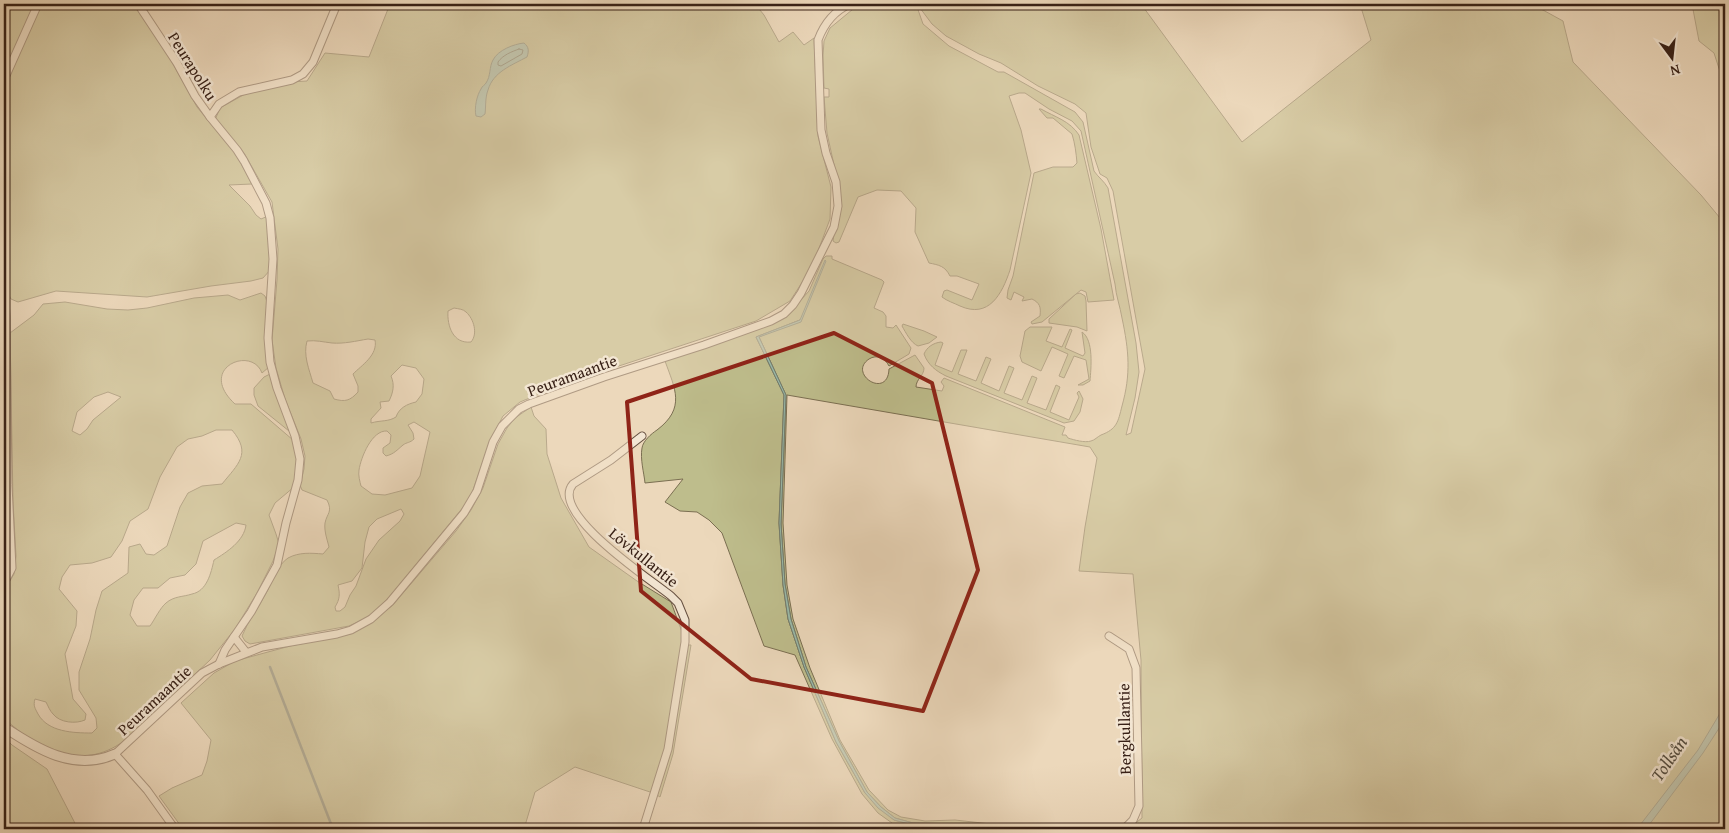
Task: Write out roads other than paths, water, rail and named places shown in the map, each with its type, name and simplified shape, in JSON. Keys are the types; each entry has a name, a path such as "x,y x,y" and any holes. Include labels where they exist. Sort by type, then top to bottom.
{"street":[{"path":"4,80 38,4"},
{"name":"Peurapolku","path":"138,4 177,63 195,96 237,150 266,203 269,214 273,259 268,338 270,362 277,388 295,436 300,459 298,480 277,565 219,664"},
{"path":"210,117 219,104 240,92 292,80 303,74 313,62 337,4"},
{"name":"Peuramaantie","path":"115,754 202,673 219,664 246,652 276,643 337,634 351,630 371,619 390,602 464,513 477,491 493,442 502,426 519,409 604,377 771,321 784,314 793,305 834,227 838,206 836,182 826,153 821,130 818,40 828,20 836,12 850,4"},
{"path":"4,285 8,485 12,568 4,583"},
{"name":"Lövkullantie","path":"642,436 611,460 573,484 569,493 570,502 574,510 590,531 610,551 672,596 678,603 685,620 685,642 668,749 643,829"},
{"name":"Bergkullantie","path":"1109,636 1129,649 1136,668 1139,806 1133,820 1124,829"},
{"path":"234,637 246,652"},
{"path":"4,727 46,753 61,758 91,761 115,754 147,790 175,829"}],"water":[{"path":"524,43 528,49 527,57 509,66 494,78 487,93 485,114 481,117 476,116 477,98 481,88 488,80 495,56 507,48"},
{"path":"825,260 801,322 759,337 786,395 781,524 785,584 791,619 806,667 839,741 867,792 895,818 913,823 965,824 983,829 964,826 913,825 894,820 878,808 865,793 836,742 804,667 788,619 783,585 779,523 784,395 756,337 800,320"},
{"path":"1725,705 1725,719 1703,753 1646,829 1637,829 1698,750"}],"waterway":[{"path":"270,667 333,829"}],"water label":[{"name":"Tollsån","path":"1669,759"}]}
